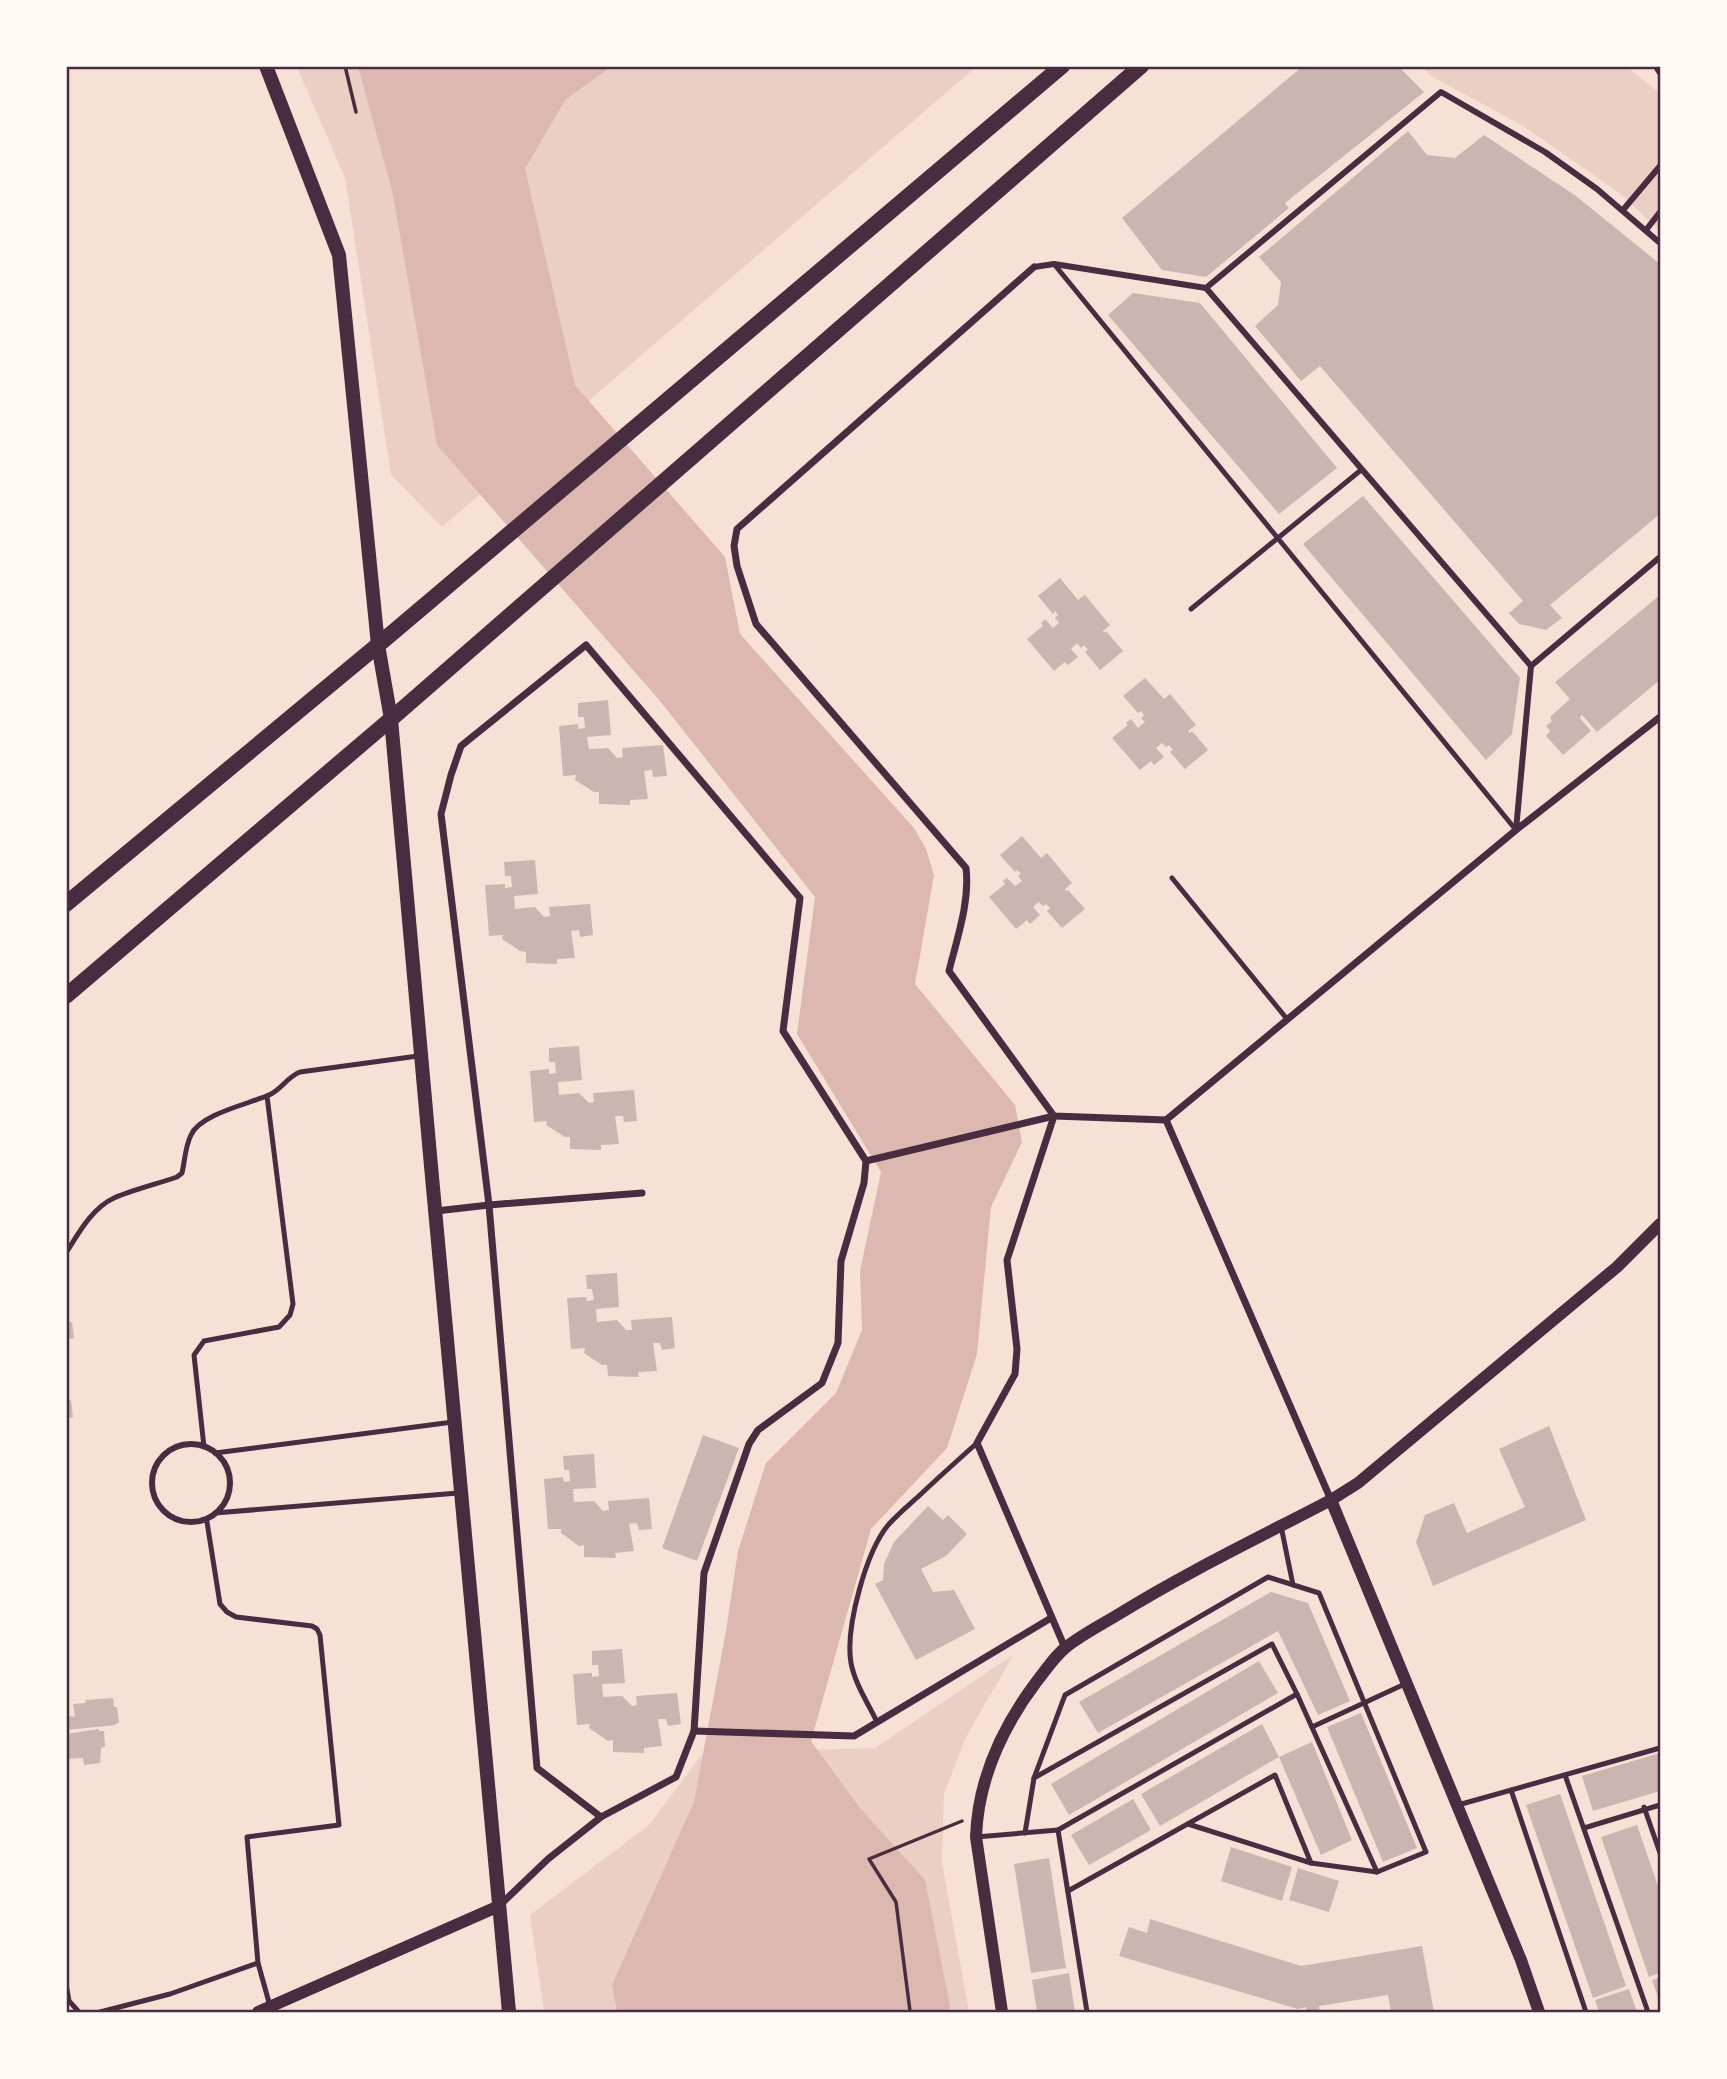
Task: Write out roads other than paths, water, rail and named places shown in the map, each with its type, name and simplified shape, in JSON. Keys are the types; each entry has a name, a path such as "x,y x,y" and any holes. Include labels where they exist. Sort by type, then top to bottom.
{"highway":[{"path":"66,904 378,645 1062,66"},
{"path":"66,996 391,719 1142,66"}],"main road":[{"path":"266,66 339,255 378,645 391,719 453,1422 509,2012"}],"street":[{"path":"1206,288 1441,92 1545,152 1623,210 1661,243"},
{"path":"1623,210 1661,166"},
{"path":"1646,230 1661,212"},
{"path":"1054,1116 949,971 966,898 966,868 756,624 737,566 734,546 737,529 1034,267 1054,264 1206,288 1531,666"},
{"path":"1516,830 1531,666 1661,557"},
{"path":"265,2010 499,1906 548,1859 601,1817 677,1777 694,1731 704,1573 750,1444 758,1430 822,1383 838,1343 841,1261 864,1183 866,1161 783,1031 800,898 586,645 461,746 441,814 489,1205 537,1768 601,1817"},
{"path":"866,1161 1054,1116 1166,1120 1516,830 1661,717"},
{"path":"1054,1116 1007,1260 1017,1349 1015,1374 976,1443 1065,1648"},
{"path":"1166,1120 1331,1500 1521,1960 1539,2012"},
{"path":"436,1211 642,1193"},
{"path":"1002,2012 976,1837 977,1815 985,1778 999,1741 1026,1695 1065,1648 1143,1599 1331,1500 1358,1483 1618,1268 1661,1224"},
{"path":"179,1446 204,1447 215,1452 229,1473 228,1498 221,1509 198,1522 185,1522 162,1509 155,1498 153,1485 154,1472 159,1461 179,1446"},
{"path":"694,1731 854,1736 1051,1618"}],"lane":[{"path":"1655,66 1661,74"},
{"path":"1054,264 1516,830"},
{"path":"1191,609 1361,470"},
{"path":"1172,878 1287,1019"},
{"path":"66,1253 85,1225 112,1199 177,1177 182,1172 192,1133 197,1126 231,1108 273,1094 291,1076 300,1072 422,1055"},
{"path":"204,1447 194,1355 197,1349 204,1340 279,1327 290,1315 293,1304 267,1096"},
{"path":"215,1452 453,1422"},
{"path":"877,1722 855,1677 851,1661 850,1636 863,1578 887,1527 976,1443"},
{"path":"215,1513 461,1493"},
{"path":"207,1522 220,1604 227,1612 236,1617 312,1626 320,1635 339,1825 247,1837 265,2010"},
{"path":"1281,1526 1293,1585"},
{"path":"1025,1833 1034,1778 1065,1695 1268,1577 1319,1593 1426,1852 1377,1872 1311,1863 1188,1824"},
{"path":"1034,1778 1272,1644 1377,1872"},
{"path":"1312,1727 1407,1684"},
{"path":"976,1837 1058,1830 1297,1694"},
{"path":"1458,1805 1661,1748"},
{"path":"1068,1891 1275,1775 1311,1863"},
{"path":"1565,1775 1648,2012"},
{"path":"1511,1790 1586,2012"},
{"path":"1584,1828 1661,1805"},
{"path":"1645,1808 1661,1853"},
{"path":"1058,1830 1087,2012"},
{"path":"100,2012 170,1994 258,1963"},
{"path":"66,1984 69,2001 79,2012"}]}
